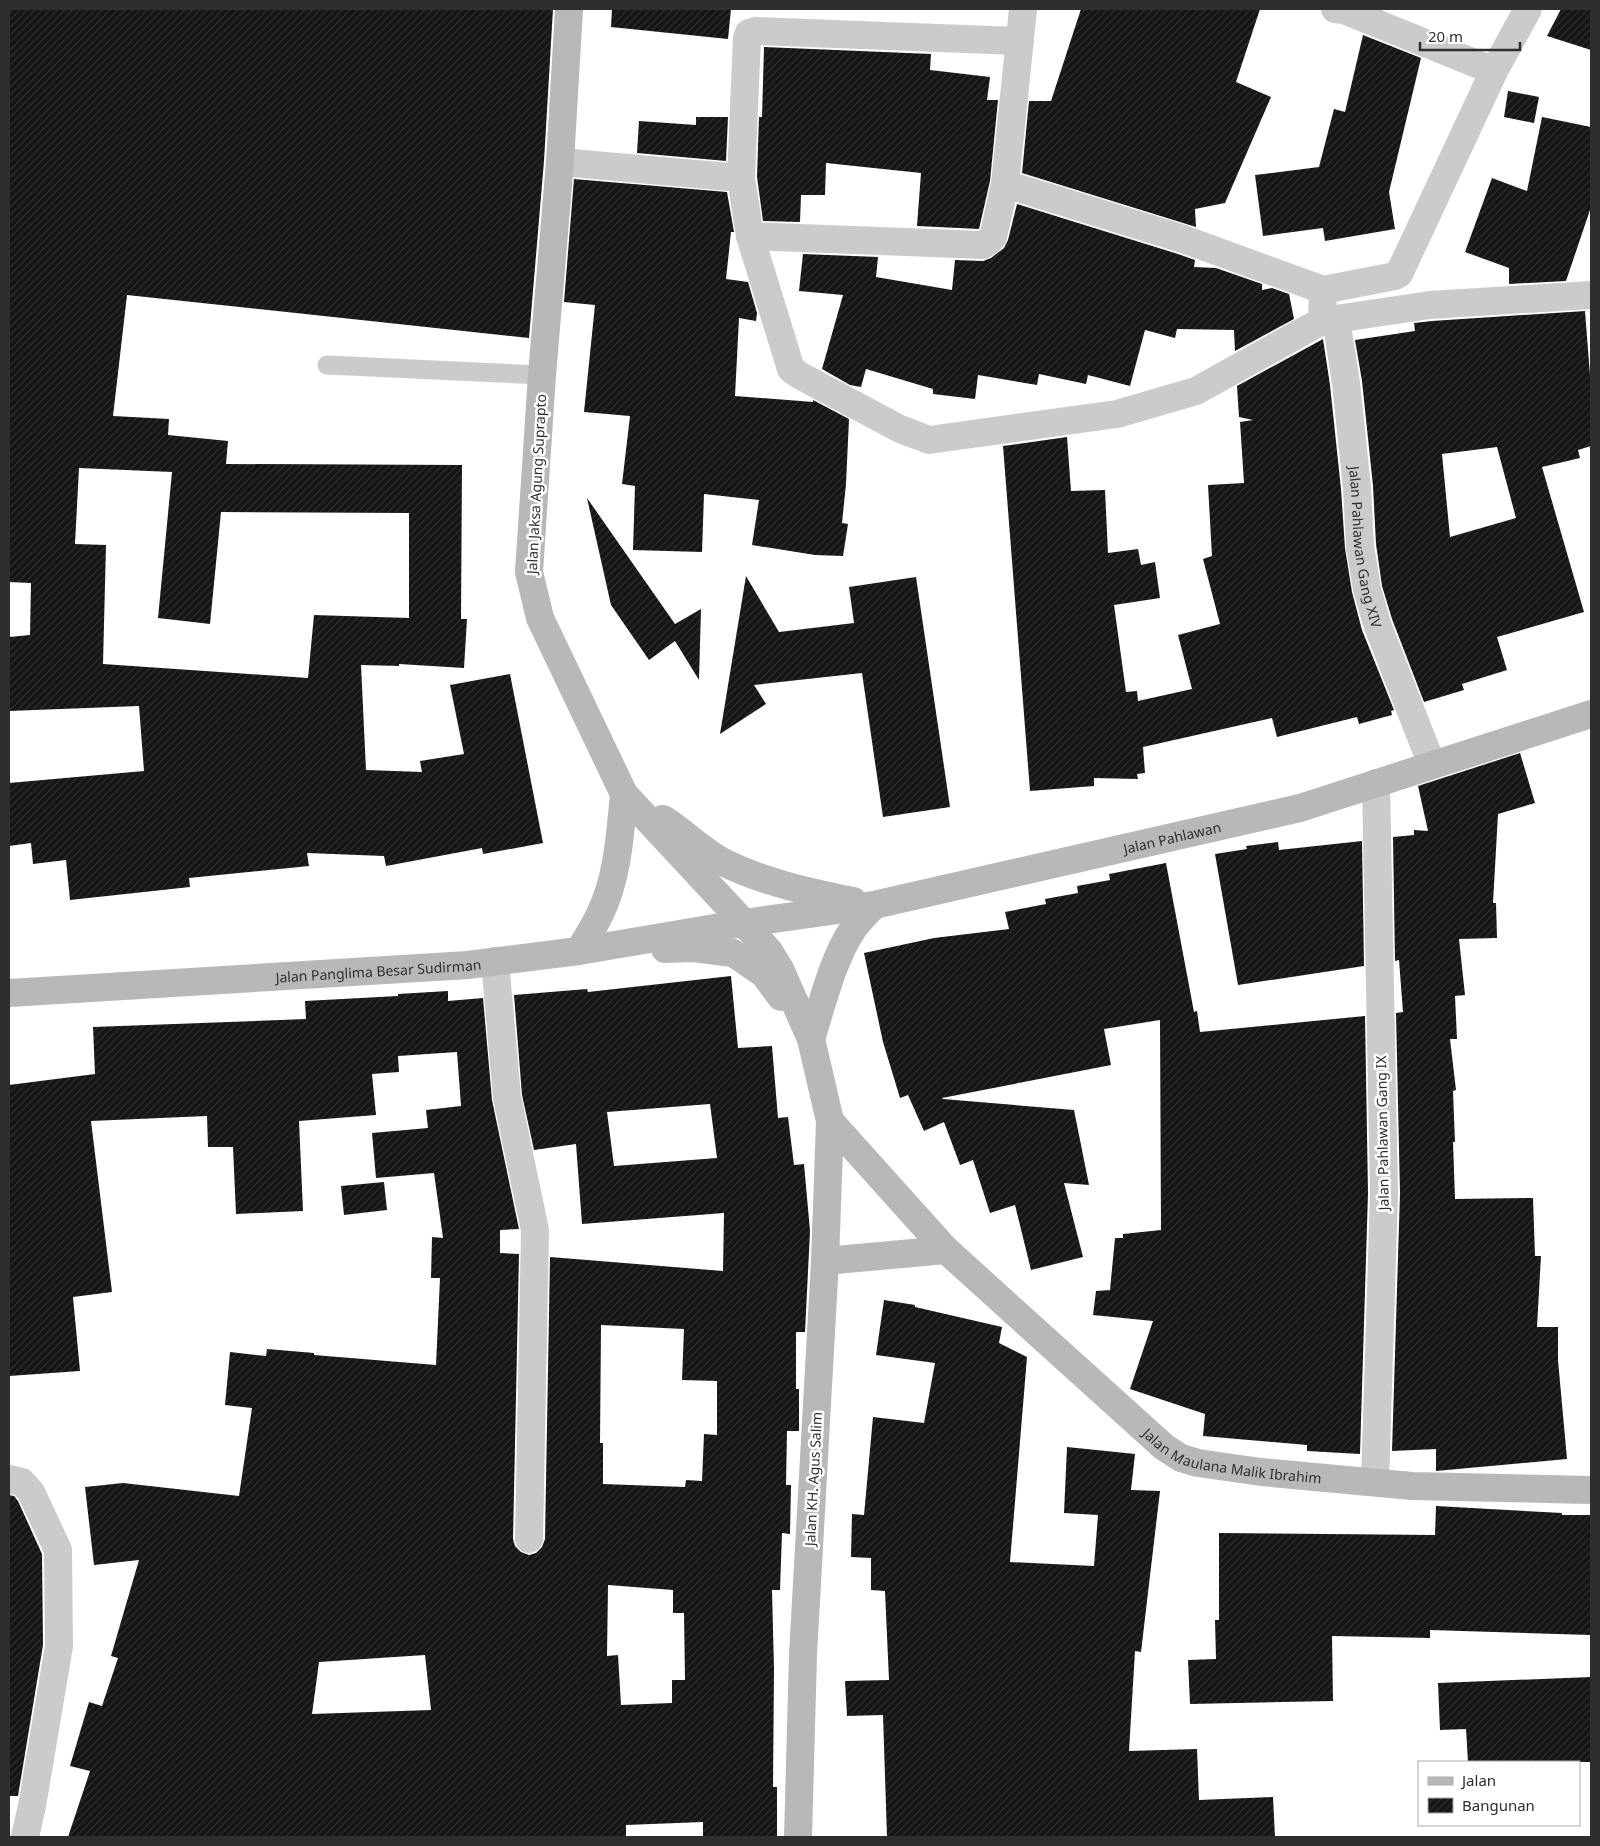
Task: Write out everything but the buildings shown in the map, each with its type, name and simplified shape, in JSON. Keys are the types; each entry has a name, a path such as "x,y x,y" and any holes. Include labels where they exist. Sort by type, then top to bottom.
{"main road":[{"name":"Jalan Jaksa Agung Suprapto","path":"569,9 560,162 542,375 529,572 540,618 624,794 769,951 780,968 811,1039"},
{"name":"Jalan Pahlawan","path":"744,923 874,905 1300,808 1591,714"},
{"path":"579,951 600,914 610,886 616,861 624,794 722,861 740,869 811,893 874,905"},
{"path":"811,1039 830,981 853,929 874,905"},
{"name":"Jalan Panglima Besar Sudirman","path":"9,993 468,965 579,951 744,923"},
{"path":"579,951 693,948 733,953 764,974 811,1039 830,1121"},
{"name":"Jalan Maulana Malik Ibrahim","path":"830,1121 946,1250 1164,1447 1181,1458 1198,1463 1261,1472 1422,1486 1591,1490"},
{"name":"Jalan KH. Agus Salim","path":"798,1837 803,1655 825,1261 830,1121"},
{"path":"825,1261 946,1250"}],"street":[{"path":"750,236 983,245 993,238 1005,184 1022,9"},
{"path":"1341,9 1494,71"},
{"path":"1005,184 1183,239 1323,290 1395,276 1399,274 1494,71 1528,9"},
{"path":"1020,41 756,31 749,33 747,38 741,178 750,236 791,369 900,429 929,440 1117,414 1196,391 1329,320 1430,305 1591,295"},
{"path":"560,162 741,178"},
{"name":"Jalan Pahlawan Gang XIV","path":"1323,290 1348,402 1357,488 1360,546 1367,589 1377,624 1432,765"},
{"name":"Jalan Pahlawan Gang IX","path":"1374,1482 1384,1193 1376,783"},
{"path":"495,961 507,1096 535,1230 529,1539"},
{"path":"9,1479 22,1482 31,1492 58,1550 60,1646 25,1837"}],"lane":[{"path":"327,365 542,375"}]}
